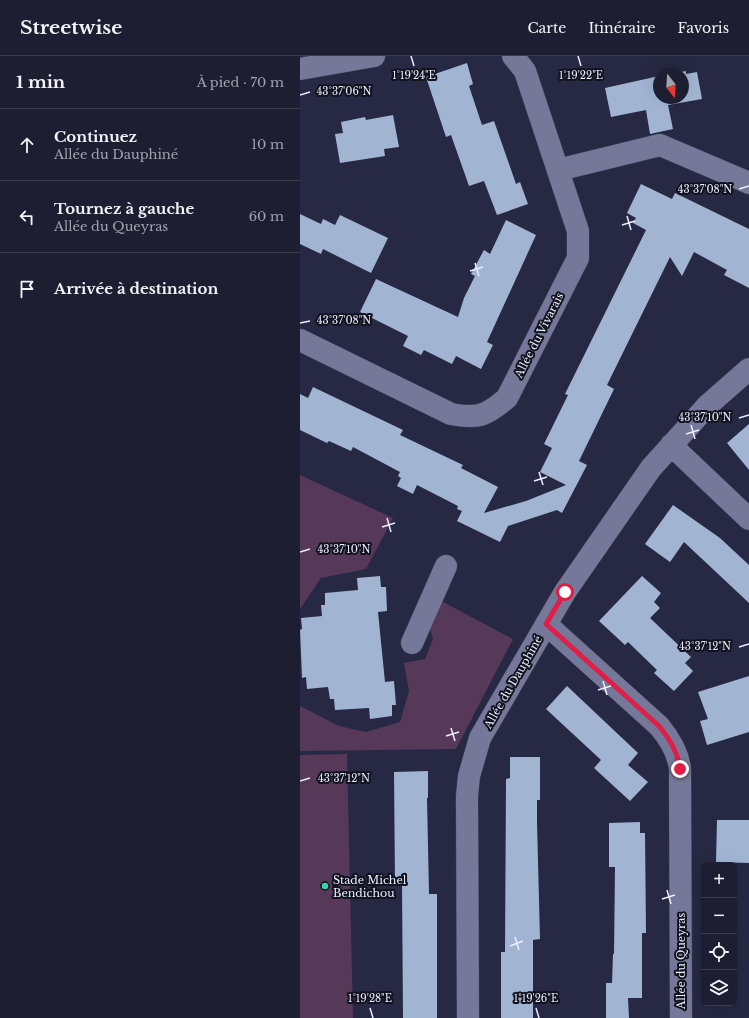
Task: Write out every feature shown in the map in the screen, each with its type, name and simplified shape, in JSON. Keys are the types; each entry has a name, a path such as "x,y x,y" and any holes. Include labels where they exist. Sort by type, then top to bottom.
{"street":[{"path":"300,69 374,56"},
{"name":"Allée du Vivarais","path":"300,340 451,414 469,417 491,412 507,398 578,258 578,231 525,71 513,56"},
{"path":"558,170 660,145 749,183"},
{"name":"Allée du Dauphiné","path":"468,1018 466,817 469,776 480,738 565,592 651,468 708,405 749,369"},
{"path":"671,445 749,518"},
{"path":"412,643 446,566"},
{"name":"Allée du Queyras","path":"546,624 659,726 672,743 679,759 681,1018"}],"shaded area":[{"path":"300,475 393,518 366,569 321,578 300,609"},
{"path":"443,602 513,639 456,749 300,751 300,706 339,726 366,732 400,722 409,691 404,663 425,659 433,639 429,625 439,606"},
{"name":"Stade Michel Bendichou","path":"347,754 353,1018 300,1018 300,755"}],"building":[{"path":"467,63 473,84 469,86 482,125 494,121 516,184 520,182 528,204 497,215 484,181 469,186 451,135 446,137 426,77"},
{"path":"697,72 702,99 689,101 689,73"},
{"path":"653,77 653,104 674,104 668,105 673,129 650,134 646,110 611,117 605,88"},
{"path":"393,115 399,147 384,149 385,156 340,163 335,134 343,133 341,122 365,117 366,120"},
{"path":"641,184 672,199 675,193 749,229 749,288 724,275 727,270 694,252 682,276 670,257 607,385 614,389 579,461 587,465 562,513 557,510 508,526 500,542 457,521 462,511 457,509 458,506 417,485 413,494 397,486 401,478 398,476 400,472 353,447 351,451 329,441 327,443 300,430 300,394 308,398 313,387 403,430 400,435 463,465 461,468 498,487 484,513 526,501 566,485 540,472 552,448 544,444 568,395 565,394 646,230 633,223 636,218 627,213"},
{"path":"300,214 321,224 323,219 335,225 340,215 388,238 371,273 323,249 321,254 300,244"},
{"path":"506,220 536,235 487,342 493,345 481,369 456,356 452,364 424,350 421,355 403,346 408,336 360,312 376,279 458,317 464,298 475,276 471,274 484,250 490,254"},
{"path":"749,424 749,470 727,443"},
{"path":"673,505 720,538 749,565 749,603 684,542 670,562 645,544"},
{"path":"380,576 381,587 386,587 387,611 378,612 385,682 394,681 396,705 392,705 392,716 370,719 369,708 335,710 334,699 330,699 328,687 307,689 306,677 302,678 300,630 302,629 301,618 322,616 321,605 325,605 325,593 358,590 357,578"},
{"path":"642,576 661,593 654,602 660,608 650,618 691,657 685,663 693,671 674,691 654,673 657,670 628,642 625,645 599,621"},
{"path":"749,676 749,732 707,745 700,721 708,719 698,692"},
{"path":"567,686 638,753 628,765 648,782 630,801 594,768 601,760 546,709"},
{"path":"510,757 540,757 540,800 537,800 537,822 540,939 533,940 533,1018 501,1018 501,952 505,952 506,779 510,778"},
{"path":"428,771 427,798 429,894 437,894 437,1018 403,1018 402,884 395,884 394,772"},
{"path":"717,820 749,820 749,863 716,862"},
{"path":"640,822 640,833 645,833 646,933 642,933 642,998 628,998 629,1018 606,1018 606,983 612,983 614,954 615,867 609,867 609,823"}],"place":[{"name":"Stade Michel Bendichou","path":"325,886"}],"route":[{"path":"565,592 546,624 659,726 672,743 679,759 680,769"}]}
